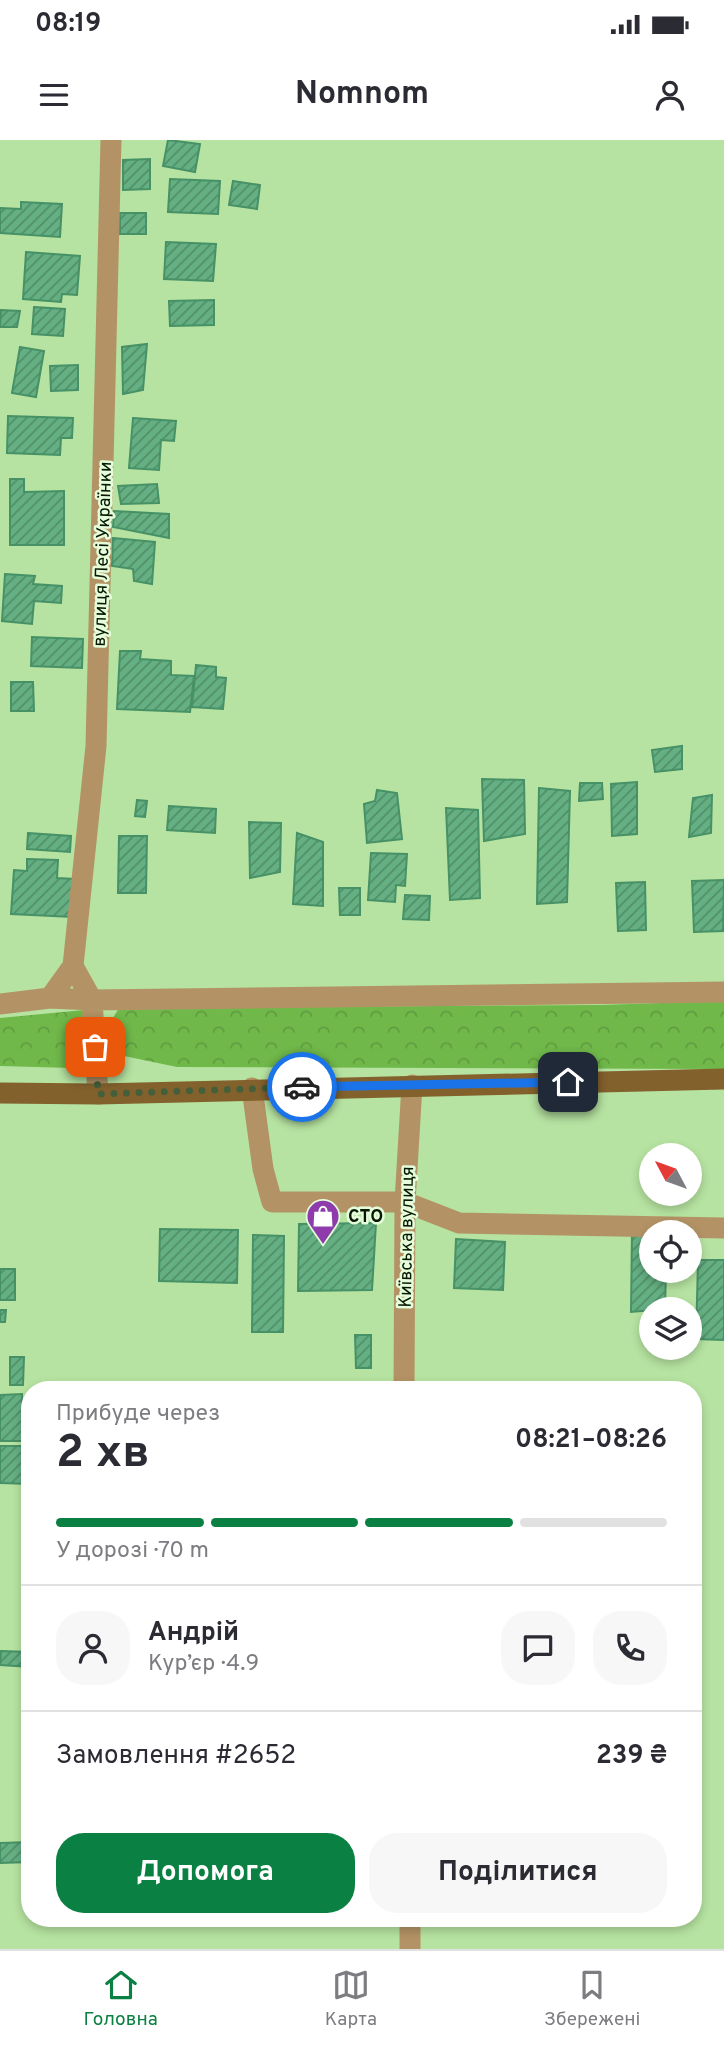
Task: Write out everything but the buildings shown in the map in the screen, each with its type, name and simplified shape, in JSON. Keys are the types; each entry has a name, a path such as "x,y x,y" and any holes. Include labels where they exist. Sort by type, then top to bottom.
{"main road":[{"path":"0,1093 98,1094 252,1088 724,1079"}],"street":[{"name":"вулиця Лесі Українки","path":"73,966 96,746 111,140"},
{"path":"50,998 73,966 92,1000 98,1094"},
{"path":"0,1003 50,998 92,1000 724,992"},
{"name":"Київська вулиця","path":"404,1381 405,1202 412,1085"},
{"path":"252,1088 263,1169 272,1202 405,1202 459,1223 724,1228"},
{"path":"410,1949 411,1927"}],"green space":[{"path":"724,1001 724,1069 177,1067 124,1056 108,1026 119,1008 600,1005"},
{"path":"84,1010 72,1068 0,1066 0,1018"}],"way so far":[{"path":"95,1047 98,1094 302,1087"}],"place":[{"name":"СТО","path":"323,1246"}],"route":[{"path":"302,1087 568,1082"}]}
